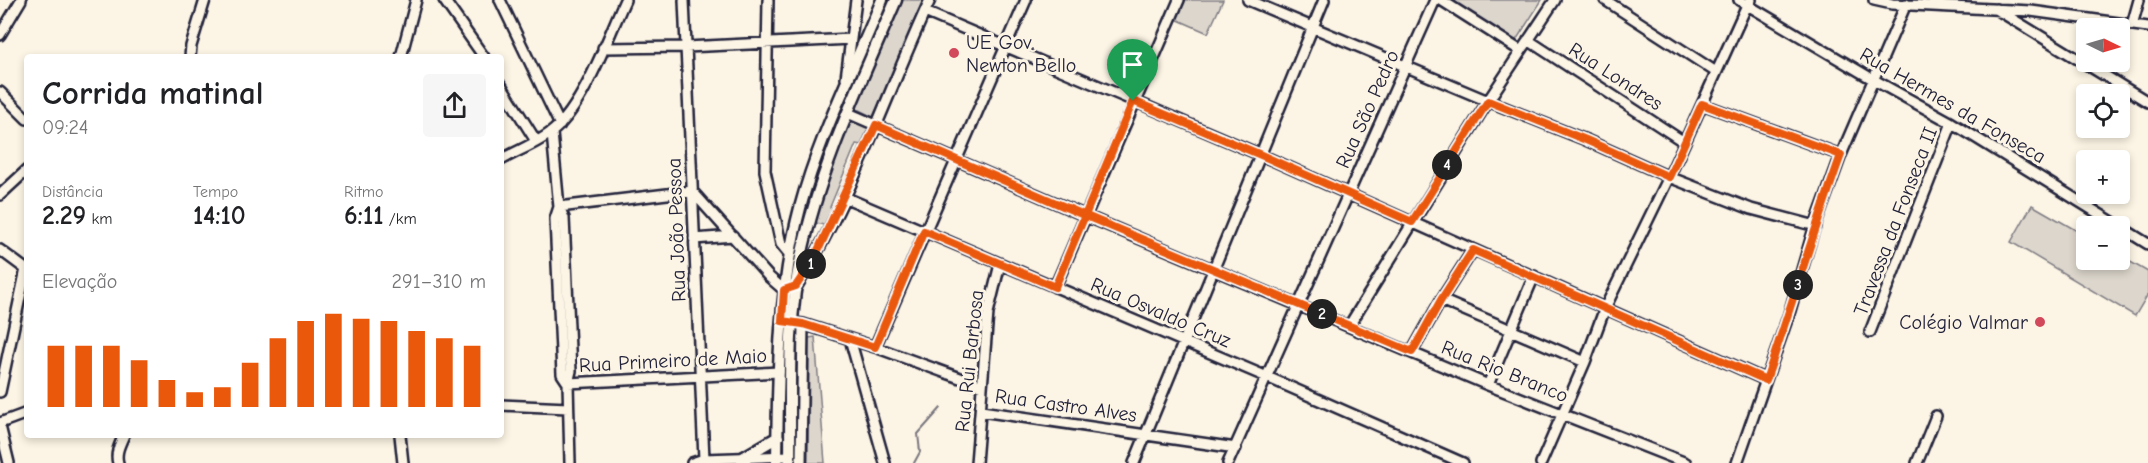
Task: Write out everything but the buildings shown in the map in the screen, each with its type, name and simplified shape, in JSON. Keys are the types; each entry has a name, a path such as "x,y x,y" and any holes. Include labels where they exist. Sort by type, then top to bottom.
{"main road":[{"path":"790,459 795,257 805,190 824,134 882,0"},
{"path":"777,460 779,372 792,322 784,290 837,140 896,0"},
{"path":"824,134 837,140"},
{"path":"784,290 796,286"},
{"path":"744,460 778,437"}],"street":[{"path":"0,35 21,0"},
{"path":"190,54 205,0"},
{"path":"402,54 416,0"},
{"path":"444,0 482,54"},
{"path":"500,0 560,125"},
{"path":"504,158 552,132 570,113 584,89 625,0"},
{"name":"Rua João Pessoa","path":"684,0 704,459"},
{"path":"768,0 765,171 781,244 795,257"},
{"path":"845,84 855,0"},
{"path":"796,286 814,259 844,197 930,0"},
{"path":"875,347 1026,0"},
{"path":"1055,287 1133,101 1179,0"},
{"path":"1248,0 1586,140 1669,177 1751,209 1816,226"},
{"path":"1134,463 1324,0"},
{"name":"Rua São Pedro","path":"1228,463 1435,0"},
{"path":"1441,0 1521,51"},
{"path":"1349,326 1488,101 1555,0"},
{"path":"1605,0 1716,72"},
{"path":"1874,0 2031,11 2148,27"},
{"path":"2031,11 2035,0"},
{"path":"2132,25 2139,0"},
{"path":"1541,463 1585,362 1605,308 1669,177 1746,2"},
{"name":"Rua Hermes da Fonseca","path":"1746,2 1874,80 1952,123 2148,244"},
{"path":"1737,463 1841,155 1906,4"},
{"path":"1995,8 2148,102"},
{"path":"925,12 1261,155 1766,380"},
{"path":"603,48 686,47 851,39"},
{"name":"Rua Londres","path":"1528,40 1684,142"},
{"path":"504,90 536,141"},
{"path":"0,92 24,116"},
{"path":"1702,104 1841,155"},
{"name":"Rua Rio Branco","path":"848,113 1488,385 1686,463"},
{"name":"Travessa da Fonseca II","path":"1870,332 1952,123"},
{"path":"552,132 559,207 555,219 559,321 562,374 568,383 570,463"},
{"path":"0,195 24,173"},
{"path":"559,207 692,191 784,290"},
{"name":"Rua Osvaldo Cruz","path":"844,197 1463,463"},
{"path":"694,239 733,236"},
{"path":"0,250 24,268"},
{"path":"1412,352 1441,300 1473,250"},
{"name":"Rua Rui Barbosa","path":"976,463 988,313 1000,264"},
{"path":"1488,385 1534,276"},
{"path":"0,392 24,284"},
{"path":"1441,300 1585,362"},
{"path":"792,322 801,463"},
{"name":"Rua Castro Alves","path":"792,322 875,347 982,387"},
{"path":"850,339 885,463"},
{"name":"Rua Primeiro de Maio","path":"568,383 779,372"},
{"path":"504,405 568,408"},
{"name":"Rua Castro Alves","path":"981,411 1236,448"},
{"path":"9,463 0,424 24,414"},
{"path":"1917,463 1936,416"},
{"path":"118,463 119,446 123,438"},
{"path":"400,438 403,463"},
{"path":"692,463 704,459 790,459"}],"shaded area":[{"path":"901,0 926,0 873,117 855,108"},
{"path":"1184,0 1223,0 1208,33 1176,19"},
{"path":"1448,0 1542,0 1515,42"},
{"path":"850,120 870,127 862,145 856,144 830,207 833,208 827,226 813,222 847,123"},
{"path":"2032,205 2076,230 2076,270 2130,270 2130,262 2148,272 2148,294 2135,316 2011,242"},
{"path":"815,337 825,463 808,463 809,338"}],"waterway":[{"path":"914,463 920,452 918,434 941,408"}],"place":[{"name":"UE Gov. Newton Bello","path":"954,53"},
{"name":"Colégio Valmar","path":"2040,322"}],"route":[{"path":"1133,101 1086,216 1055,287 924,231 875,347 803,324 782,321 784,290 796,286 814,259 876,125 1086,216 1412,352 1441,300 1473,250 1766,380 1841,155 1702,104 1669,177 1586,140 1488,101 1412,222 1133,101"}]}
